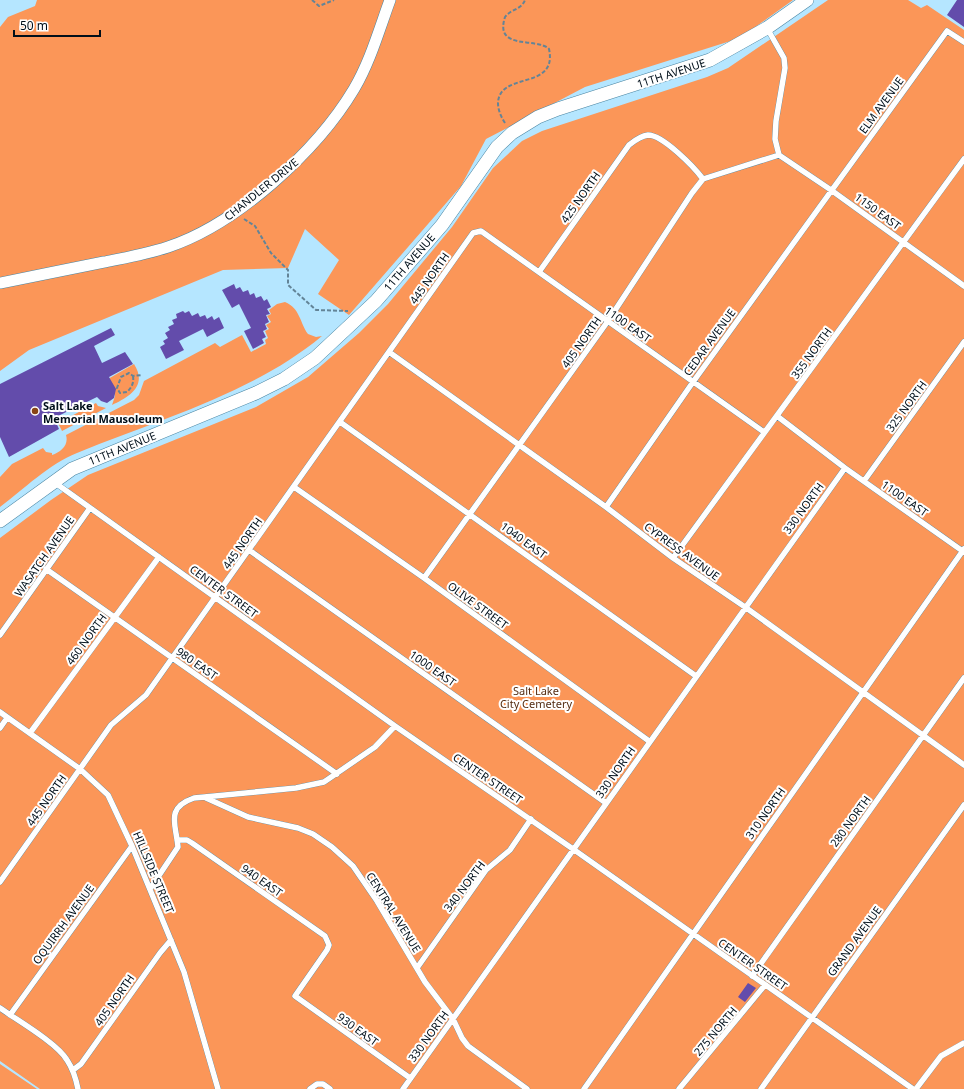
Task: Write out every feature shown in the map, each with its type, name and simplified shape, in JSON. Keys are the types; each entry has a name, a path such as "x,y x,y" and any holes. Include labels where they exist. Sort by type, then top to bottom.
{"street":[{"name":"CHANDLER DRIVE","path":"0,283 168,247 214,227 234,213 302,156 344,106 364,69 390,0"},
{"name":"11TH AVENUE","path":"0,521 72,469 256,393 284,379 315,358 365,312 396,278 442,225 497,147 512,133 538,117 558,109 710,60 767,28 807,0"}],"lane":[{"path":"703,179 779,155 775,139 776,121 785,68 784,58 767,28"},
{"name":"ELM AVENUE","path":"831,190 947,30 964,42"},
{"name":"425 NORTH","path":"539,272 629,145 642,137 648,135 658,138 691,165 703,179"},
{"name":"1150 EAST","path":"779,155 831,190 964,286"},
{"name":"355 NORTH","path":"673,558 964,159"},
{"name":"405 NORTH","path":"424,578 608,322 692,193 703,179"},
{"name":"CEDAR AVENUE","path":"606,507 692,382 831,190"},
{"name":"1100 EAST","path":"481,231 764,432"},
{"name":"445 NORTH","path":"0,882 111,725 146,695 473,234 481,231"},
{"name":"325 NORTH","path":"864,481 964,342"},
{"name":"CYPRESS AVENUE","path":"389,352 606,507 673,558 745,607 964,765"},
{"name":"1100 EAST","path":"777,416 845,468 964,551"},
{"name":"1040 EAST","path":"340,422 696,676"},
{"name":"330 NORTH","path":"403,1089 649,741 845,468"},
{"name":"CENTER STREET","path":"54,482 395,726 531,819 913,1089"},
{"name":"OLIVE STREET","path":"294,487 424,578 649,741"},
{"name":"WASATCH AVENUE","path":"0,636 90,508"},
{"name":"1000 EAST","path":"249,550 606,803"},
{"name":"310 NORTH","path":"584,1089 692,933 964,551"},
{"name":"460 NORTH","path":"30,733 159,557"},
{"name":"980 EAST","path":"46,569 337,774"},
{"name":"280 NORTH","path":"752,976 964,678"},
{"name":"HILLSIDE STREET","path":"0,712 80,769 108,795 132,846 184,972 218,1089"},
{"path":"0,728 7,718"},
{"path":"150,889 178,847 174,823 178,808 186,801 194,798 206,798 311,786 324,782 375,747 395,726"},
{"name":"CENTRAL AVENUE","path":"206,798 248,817 298,828 313,834 332,847 353,866 425,982 453,1019 462,1038 468,1046 527,1089"},
{"name":"GRAND AVENUE","path":"761,1089 964,805"},
{"name":"340 NORTH","path":"417,968 486,870 510,850 531,819"},
{"name":"940 EAST","path":"177,840 187,840 192,843 325,936 329,945 295,996"},
{"name":"OQUIRRH AVENUE","path":"10,1015 132,846"},
{"name":"405 NORTH","path":"73,1070 81,1064 160,953 171,940"},
{"name":"275 NORTH","path":"679,1089 765,985"},
{"name":"930 EAST","path":"295,996 410,1078"},
{"path":"0,1008 50,1044 66,1058 73,1070 78,1089"},
{"path":"916,1089 941,1056 964,1043"},
{"path":"310,1089 317,1084 323,1084 330,1089"}],"path":[{"path":"312,0 319,6 334,0"},
{"path":"512,133 499,112 498,102 500,95 514,84 541,75 546,71 550,56 549,49 545,46 516,41 509,38 504,31 504,17 522,6 525,0"},
{"path":"234,213 255,226 272,253 288,270 288,285 316,310 365,312"},
{"path":"133,376 134,380 131,388 127,392 120,393 117,388 121,377 129,373 133,376 142,374"}],"green space":[{"path":"37,0 793,0 740,38 585,87 486,139 461,186 349,315 318,294 339,260 305,229 288,268 223,270 29,350 0,371 0,27 8,17 35,6"},
{"name":"Salt Lake City Cemetery","path":"828,0 908,0 921,8 927,5 964,30 964,1089 40,1089 0,1061 0,538 51,500 88,475 256,407 308,377 359,333 388,304 452,227 493,168 522,141 542,131 707,77 728,68"},
{"path":"285,302 297,312 308,334 316,337 322,336 295,356 236,390 67,458 37,477 0,507 0,477 12,464 43,448 46,452 52,453 52,455 58,452 64,448 67,439 66,435 134,400 139,395 144,381 215,343 220,347 242,335 251,352 266,344 265,340 268,338 265,331 269,329 266,325 271,322 267,316 271,314 269,310 277,304"},
{"path":"134,364 138,372 138,385 135,390 125,398 112,405 115,396 108,379"},
{"path":"96,403 98,406 106,408 62,431 58,423"},
{"path":"0,1064 37,1089 0,1089"}],"building":[{"path":"957,0 964,0 964,27 947,15"},
{"path":"234,284 236,289 240,287 243,292 248,290 250,295 254,293 256,298 261,296 264,301 267,299 271,307 267,309 270,314 266,315 269,322 265,324 267,329 263,331 266,337 262,339 264,343 253,349 244,331 251,328 239,304 232,308 222,290"},
{"path":"183,311 185,313 189,311 192,316 198,313 200,317 205,315 207,319 212,316 214,320 219,317 224,328 207,337 203,329 179,341 184,350 166,359 160,347 165,344 163,341 168,338 165,333 170,330 168,327 174,324 172,320 177,318 176,314"},
{"name":"Salt Lake Memorial Mausoleum","path":"111,328 115,335 94,346 102,363 125,352 133,364 109,377 116,389 114,398 107,403 101,401 97,397 54,418 59,429 9,457 0,437 0,384"},
{"path":"748,983 756,988 745,1002 738,997"}],"place":[{"name":"Salt Lake Memorial Mausoleum","path":"35,411"}]}
